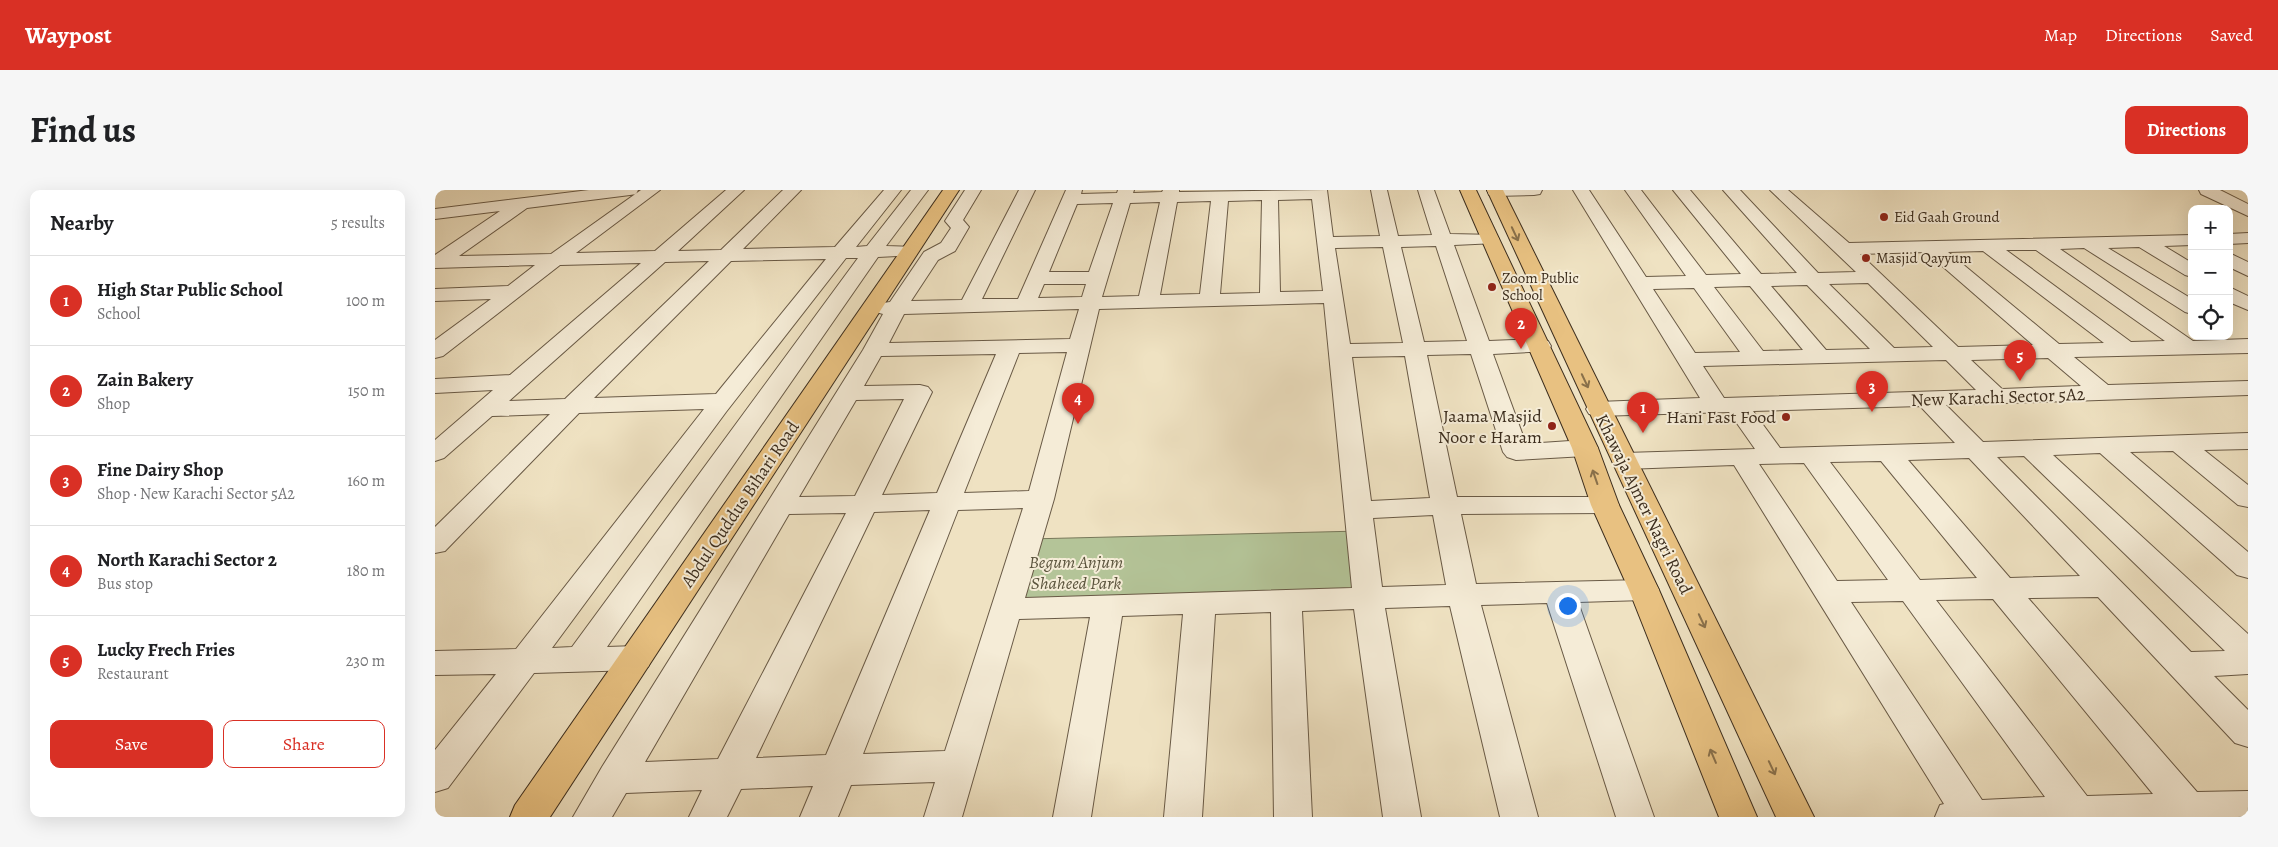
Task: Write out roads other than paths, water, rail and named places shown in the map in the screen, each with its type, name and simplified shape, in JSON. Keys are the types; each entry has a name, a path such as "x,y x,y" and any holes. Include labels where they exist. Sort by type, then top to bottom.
{"main road":[{"name":"Abdul Quddus Bihari Road","path":"529,817 636,658 885,308 909,251 951,190"},
{"name":"Khawaja Ajmer Nagri Road","path":"1468,190 1585,448 1605,505 1644,590 1738,817"},
{"name":"Khawaja Ajmer Nagri Road","path":"1495,190 1542,292 1795,817"},
{"path":"1516,293 1542,292"},
{"path":"1618,533 1659,532"}],"street":[{"path":"435,214 630,190"},
{"path":"435,351 556,259 652,190"},
{"path":"435,453 657,257 736,190"},
{"path":"435,544 572,406 793,190"},
{"path":"435,777 526,661 721,401 840,252 893,190"},
{"path":"581,660 872,252 920,190"},
{"path":"592,817 874,350 885,308 931,256 948,247 959,227 954,221 973,190"},
{"path":"969,306 1027,190"},
{"path":"1379,190 1415,349 1463,596 1519,817"},
{"path":"1426,190 1516,452 1585,448"},
{"path":"1495,190 1533,190"},
{"path":"1581,190 1688,360 1727,406 1758,457 1829,592 1962,816 2248,807"},
{"path":"1633,190 1757,358"},
{"path":"1681,190 1819,356"},
{"path":"1731,190 1812,278 1888,355"},
{"path":"1778,190 1844,249 1997,397"},
{"path":"2207,190 2248,211"},
{"path":"1270,192 1270,299"},
{"path":"1025,305 1073,194 1319,192 1341,351 1368,598 1402,817"},
{"path":"1148,302 1171,193"},
{"path":"1209,300 1220,193"},
{"path":"943,817 1040,499 1094,290 1125,194"},
{"path":"437,262 524,203"},
{"path":"1325,243 1490,239"},
{"path":"1844,249 2188,240"},
{"path":"2142,241 2188,269"},
{"path":"2039,243 2189,348"},
{"path":"2088,243 2188,306"},
{"path":"1985,244 2127,350"},
{"path":"1931,247 2103,393"},
{"path":"437,262 909,251"},
{"path":"2233,261 2248,270"},
{"path":"1639,283 1755,278 1873,277"},
{"path":"1038,278 1148,302 1334,297"},
{"path":"885,308 1025,305 1094,290"},
{"path":"435,295 512,292"},
{"path":"2232,295 2248,304"},
{"path":"435,326 470,325"},
{"path":"2233,335 2248,345"},
{"path":"874,350 1080,345"},
{"path":"1688,360 2056,352 2248,345"},
{"path":"1341,351 1540,346"},
{"path":"819,817 1011,347"},
{"path":"435,386 516,382"},
{"name":"New Karachi Sector 5A2","path":"1598,409 2247,389"},
{"path":"708,817 920,392 848,393"},
{"path":"1927,399 2248,734"},
{"path":"485,409 721,401"},
{"path":"1625,461 2248,441"},
{"path":"2179,444 2248,499"},
{"path":"2107,446 2248,568"},
{"path":"2030,448 2248,653"},
{"path":"1888,453 2188,809"},
{"path":"1811,455 2079,813"},
{"path":"780,506 1040,499"},
{"path":"1358,510 1446,506 1605,505"},
{"path":"1829,592 2106,586"},
{"path":"1006,609 1644,590"},
{"path":"1559,593 1635,817"},
{"path":"1287,601 1293,817"},
{"path":"1183,817 1201,603"},
{"path":"1072,817 1108,606"},
{"path":"435,663 636,658"},
{"path":"2183,665 2248,662"},
{"path":"615,778 957,766"}],"place":[{"name":"Eid Gaah Ground","path":"1884,217"},
{"name":"Masjid Qayyum","path":"1866,258"},
{"name":"Zoom Public School","path":"1492,287"},
{"name":"Zain Bakery","path":"1521,349"},
{"name":"Lucky Frech Fries","path":"2020,381"},
{"name":"Fine Dairy Shop","path":"1872,412"},
{"name":"Hani Fast Food","path":"1786,417"},
{"name":"North Karachi Sector 2","path":"1078,424"},
{"name":"Jaama Masjid Noor e Haram","path":"1552,426"},
{"name":"High Star Public School","path":"1643,433"}],"park label":[{"name":"Begum Anjum Shaheed Park","path":"1076,572"}]}
